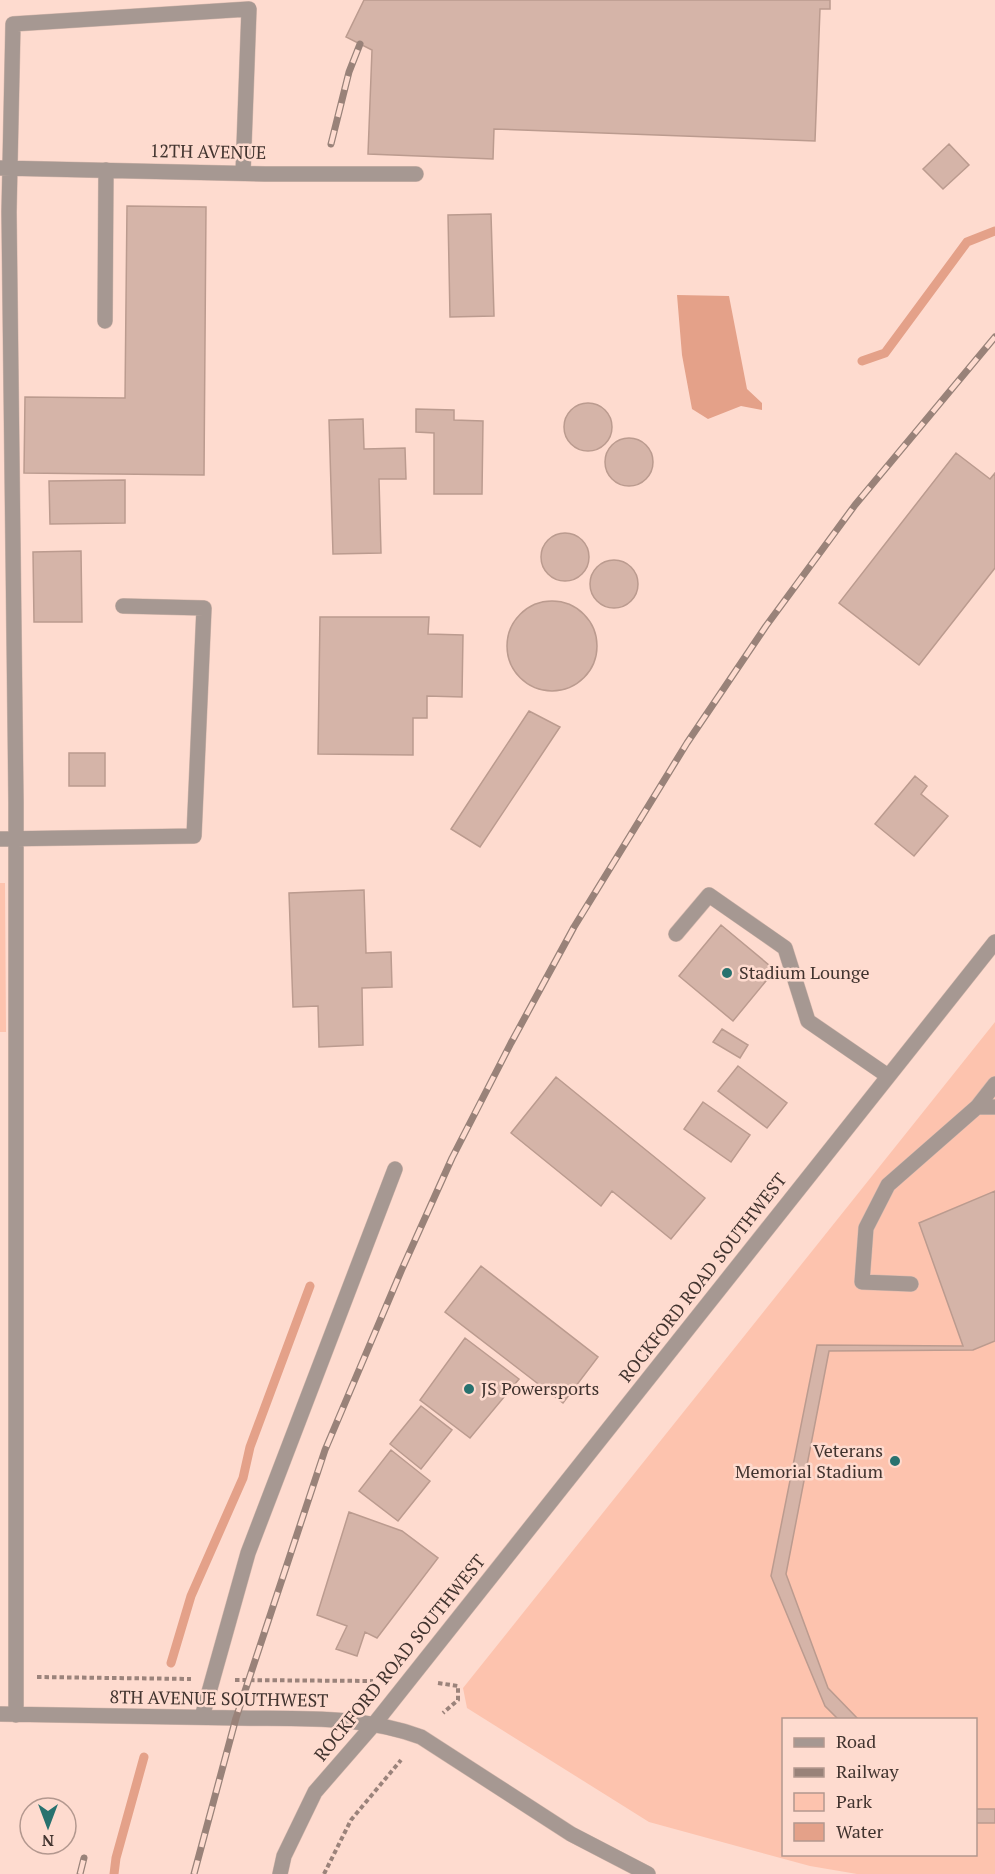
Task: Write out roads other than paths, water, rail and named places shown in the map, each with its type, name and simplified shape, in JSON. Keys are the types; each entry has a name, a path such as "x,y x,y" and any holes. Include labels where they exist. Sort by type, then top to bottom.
{"street":[{"path":"16,1714 4,168 13,24 249,9 243,173"},
{"name":"12TH AVENUE","path":"4,168 416,174"},
{"path":"105,321 106,170"},
{"path":"8,839 194,836 204,608 123,606"},
{"path":"676,934 709,896 785,948 808,1022 888,1076"},
{"name":"ROCKFORD ROAD SOUTHWEST","path":"280,1874 284,1856 315,1792 375,1723 995,942"},
{"path":"911,1284 862,1282 866,1228 888,1185 977,1107 995,1084"},
{"path":"977,1107 995,1107"},
{"path":"202,1717 249,1553 395,1169"},
{"name":"8TH AVENUE SOUTHWEST","path":"0,1714 313,1719 375,1723 399,1728 421,1737 625,1868 648,1874"}],"water":[{"path":"677,295 729,296 747,389 762,403 762,410 741,406 708,419 692,409 682,355"}],"waterway":[{"path":"862,361 885,353 967,242 995,231"},
{"path":"171,1663 191,1596 243,1478 250,1447 310,1286"},
{"path":"114,1874 116,1858 144,1757"}],"railway":[{"path":"331,144 349,72 360,44"},
{"path":"194,1874 236,1718 325,1450 452,1158 511,1043 574,927 687,743 766,626 855,505 995,337"},
{"path":"80,1874 84,1858"}],"place":[{"name":"Stadium Lounge","path":"727,973"},
{"name":"JS Powersports","path":"469,1389"},
{"name":"Veterans Memorial Stadium","path":"895,1461"}]}
